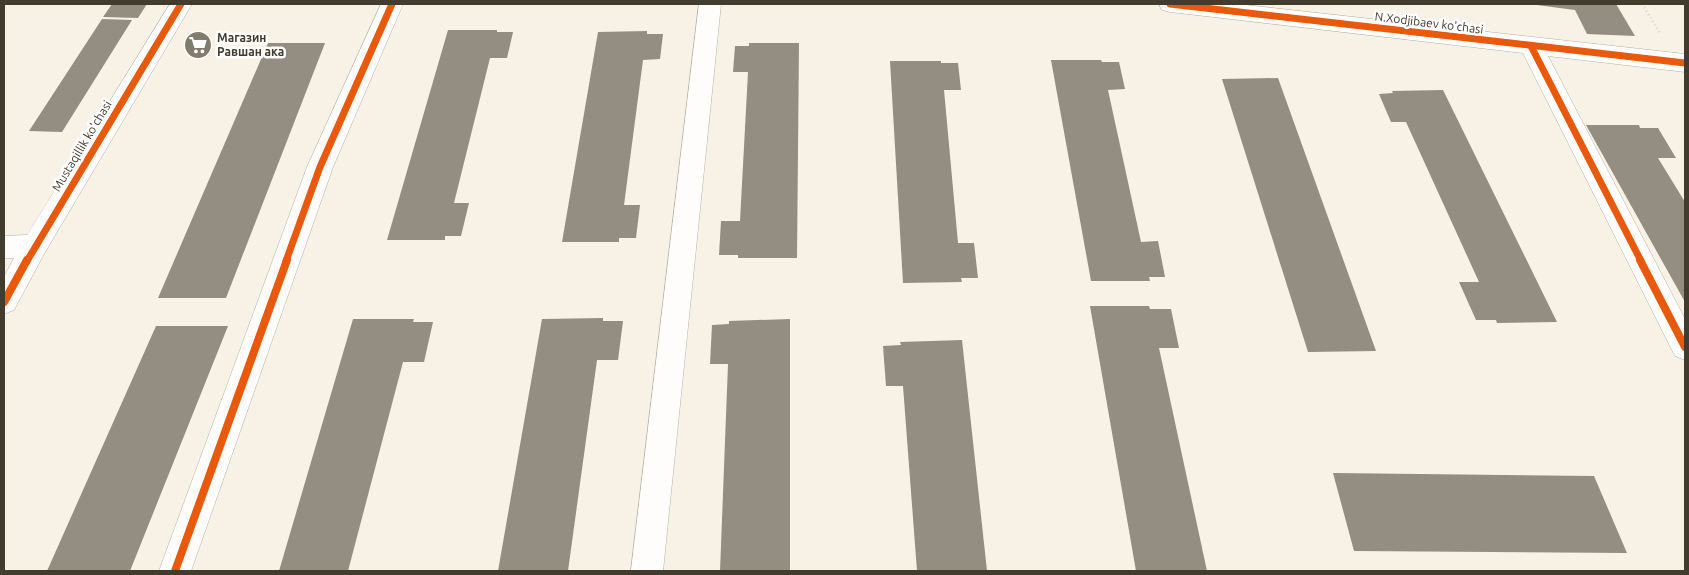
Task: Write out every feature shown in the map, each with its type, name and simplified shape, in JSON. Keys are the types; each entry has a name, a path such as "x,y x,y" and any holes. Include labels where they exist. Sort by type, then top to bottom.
{"street":[{"name":"Mustaqillik ko'chasi","path":"4,302 35,246 181,4"},
{"path":"175,571 320,167 392,4"},
{"path":"646,571 710,4"},
{"name":"N.Xodjibaev ko'chasi","path":"1170,4 1685,63"},
{"path":"1531,46 1685,347"},
{"path":"4,247 35,246"}],"building":[{"path":"112,4 147,4 138,18 103,17"},
{"path":"1529,4 1616,4 1635,36 1587,34 1575,10"},
{"path":"102,19 132,20 62,132 29,131"},
{"path":"448,30 497,30 497,32 513,32 507,58 490,58 454,203 469,203 461,236 445,236 445,240 387,240"},
{"path":"647,31 647,34 663,34 660,59 643,60 624,205 640,205 636,238 619,238 619,242 562,242 598,32"},
{"path":"268,43 325,43 226,298 158,298"},
{"path":"749,43 799,43 797,258 738,258 738,255 719,255 721,221 740,221 748,72 733,72 735,46 749,46"},
{"path":"1051,60 1119,62 1125,89 1108,90 1141,242 1158,241 1165,277 1149,277 1150,281 1091,281"},
{"path":"890,61 958,63 961,90 944,90 958,243 974,243 978,278 961,278 962,282 903,283"},
{"path":"1278,78 1376,351 1308,352 1222,79"},
{"path":"1443,90 1557,322 1497,323 1496,320 1476,320 1459,282 1479,282 1406,122 1391,122 1379,94 1393,93 1392,91"},
{"path":"1586,125 1639,125 1640,128 1658,128 1676,158 1658,158 1685,202 1685,302"},
{"path":"1090,306 1149,306 1150,309 1171,309 1179,348 1159,348 1207,571 1136,571"},
{"path":"603,318 603,321 623,321 618,360 597,360 568,571 498,571 542,319"},
{"path":"353,319 414,319 413,322 433,322 424,362 403,362 348,571 279,571"},
{"path":"790,319 790,571 720,571 728,364 710,364 712,325 729,324 729,321"},
{"path":"156,326 228,326 130,571 47,571"},
{"path":"962,340 987,571 917,571 903,386 886,386 883,346 901,345 900,342"},
{"path":"1333,473 1594,476 1627,553 1354,551"}],"cycle path":[{"path":"4,302 35,246 181,4"},
{"path":"175,571 320,167 392,4"},
{"path":"1170,4 1685,63"},
{"path":"1531,46 1685,347"}],"place":[{"name":"Магазин Равшан ака","path":"198,45"}]}
